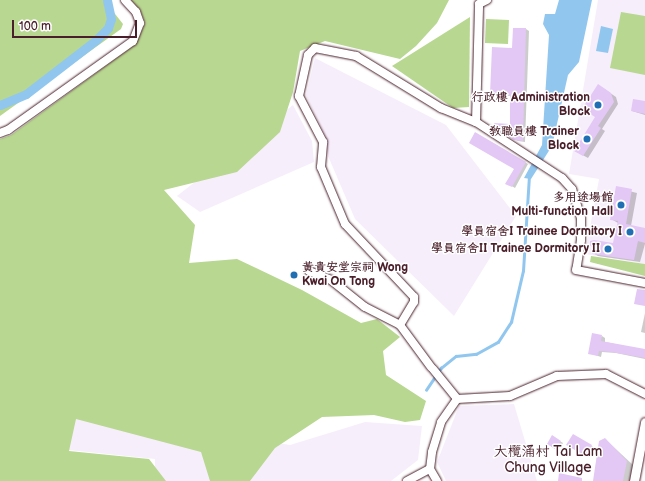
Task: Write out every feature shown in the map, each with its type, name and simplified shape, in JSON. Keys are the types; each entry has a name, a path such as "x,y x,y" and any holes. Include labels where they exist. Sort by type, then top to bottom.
{"street":[{"path":"0,133 8,130 133,41 140,23 136,12 125,0"},
{"path":"476,122 479,4 488,0"},
{"path":"400,325 414,302 414,297 345,224 321,167 323,142 299,96 308,55 315,48 356,56 440,108 476,122 562,178 572,189 581,218 581,240 576,270 645,283"},
{"path":"309,271 331,280 365,307 400,325 457,399"},
{"path":"457,399 510,396 557,376 606,374 645,394"},
{"path":"437,481 430,469 432,452 441,422 457,399"},
{"path":"634,481 645,422"},
{"path":"407,481 430,469"}],"shaded area":[{"path":"598,0 645,0 645,264 585,254 599,179 569,174"},
{"path":"315,58 446,125 516,216 454,316 355,219 328,156 326,138 306,95"},
{"path":"293,105 312,141 314,162 200,212 177,196"},
{"path":"514,404 537,481 446,481 437,462 459,406"},
{"path":"74,409 290,445 365,422 422,426 418,460 391,481 155,481 155,459 30,446"}],"green space":[{"path":"0,0 104,0 123,24 121,29 0,116"},
{"path":"131,0 449,0 437,23 416,46 400,59 325,41 300,51 293,92 280,132 237,172 164,190 195,225 189,263 237,259 302,290 361,323 377,319 400,337 383,351 386,375 426,401 420,420 405,422 374,415 322,417 275,448 250,481 210,481 201,452 76,419 69,451 149,459 166,481 0,481 0,139 11,135 136,44 145,23 140,10"},
{"path":"621,12 645,16 645,75 610,68"},
{"path":"470,17 469,107 453,108 392,66"},
{"path":"486,19 509,20 508,44 485,43"},
{"path":"591,256 645,264 645,276 590,262"}],"water":[{"path":"559,0 592,0 579,62 568,75 552,146 531,179 524,178 542,145 549,35 543,24 545,14 555,14"},
{"path":"601,26 613,29 608,53 596,51"}],"building":[{"path":"513,28 526,28 523,141 514,140 509,137 510,132 501,132 494,127 494,123 510,124 510,95 490,94 492,47 512,48"},
{"name":"行政樓 Administration Block","path":"598,84 611,93 614,102 598,126 601,128 583,156 574,151 595,117 582,109"},
{"path":"633,99 645,101 645,114 631,111"},
{"path":"475,132 526,162 512,187 505,184 514,169 469,143"},
{"path":"616,186 632,189 626,224 645,228 645,243 638,241 634,260 592,254 593,247 590,246 590,241 594,240 613,243 618,221 610,220"},
{"path":"637,289 645,290 645,306 634,304"},
{"path":"592,333 602,335 601,341 645,349 645,358 599,351 598,356 588,354"},
{"path":"573,434 592,445 586,456 566,445"},
{"path":"552,435 561,441 555,449 547,444"},
{"path":"605,438 627,461 623,481 593,481 599,441"},
{"path":"559,473 582,478 582,481 558,481"}],"waterway":[{"path":"0,105 26,94 96,40 108,28 111,19 107,0"},
{"path":"426,390 441,368 456,356 476,354 498,342 511,322 523,271 529,176"}],"place":[{"name":"行政樓 Administration Block","path":"598,105"},
{"name":"教職員樓 Trainer Block","path":"587,139"},
{"name":"多用途場館 Multi-function Hall","path":"621,205"},
{"name":"學員宿舍I Trainee Dormitory I","path":"630,232"},
{"name":"學員宿舍II Trainee Dormitory II","path":"608,249"},
{"name":"黃貴安堂宗祠 Wong Kwai On Tong","path":"294,275"}],"district":[{"name":"大欖涌村 Tai Lam Chung Village","path":"548,460"}]}
